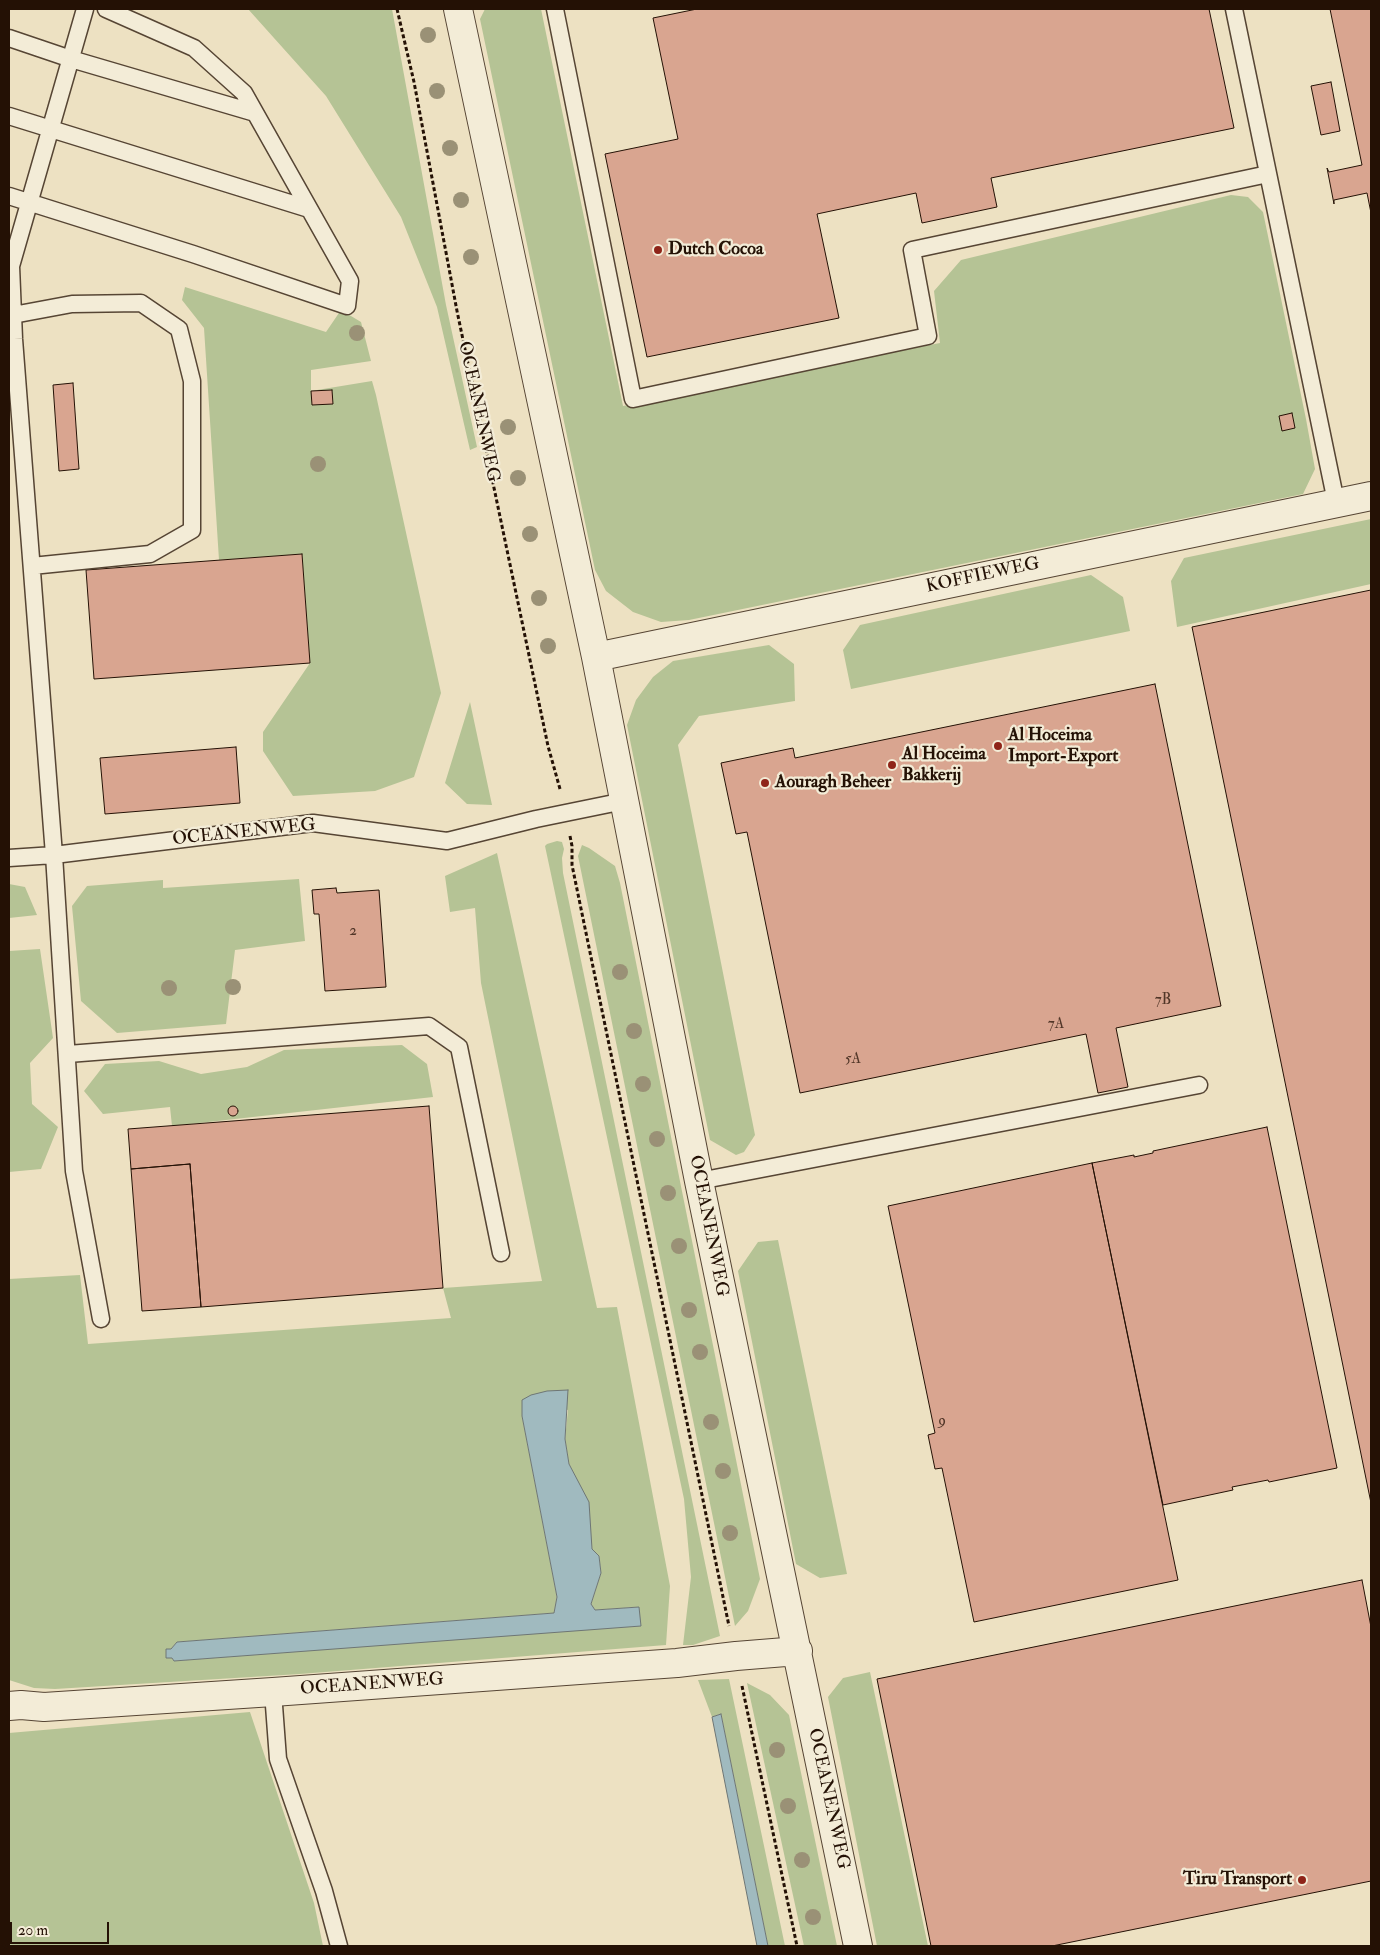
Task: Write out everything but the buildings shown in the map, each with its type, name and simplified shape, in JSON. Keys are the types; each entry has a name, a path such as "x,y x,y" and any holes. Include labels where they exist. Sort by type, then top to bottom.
{"street":[{"name":"OCEANENWEG","path":"458,9 596,656 699,1181 858,1946"},
{"name":"KOFFIEWEG","path":"596,656 1371,496"},
{"name":"OCEANENWEG","path":"13,1703 44,1708 677,1663 798,1651"}],"lane":[{"path":"85,9 10,265 54,854 74,1170 101,1319"},
{"path":"9,196 193,254 347,306 350,282 244,93 194,48 106,9"},
{"path":"555,9 633,399 928,336 912,250 1268,174"},
{"path":"1234,9 1336,502"},
{"path":"9,38 71,59 255,113"},
{"path":"9,116 309,210"},
{"path":"13,315 72,304 141,303 179,329 192,381 192,530 150,554 32,566"},
{"name":"OCEANENWEG","path":"9,858 313,823 447,841 624,801"},
{"path":"68,1054 429,1026 459,1047 501,1253"},
{"path":"699,1181 1198,1085"},
{"path":"273,1692 278,1759 324,1891 339,1946"}],"path":[{"name":"OCEANENWEG","path":"398,9 414,82 463,340 548,746 558,776 572,846 572,865 797,1946"}],"green space":[{"path":"248,9 392,9 446,305 477,447 470,450 437,307 401,217 326,96"},
{"path":"485,9 541,9 623,406 940,343 934,291 961,260 1231,195 1248,197 1263,212 1306,419 1315,469 1303,494 689,620 661,622 633,612 606,591 595,570 480,19"},
{"path":"185,287 326,332 341,310 361,322 371,361 311,370 311,391 372,381 376,395 441,693 414,777 375,791 293,796 263,751 263,732 310,663 302,554 219,560 204,328 182,300"},
{"path":"1371,519 1371,584 1177,627 1171,581 1184,558"},
{"path":"1091,575 1123,597 1130,631 851,689 843,650 860,625"},
{"path":"769,645 794,664 795,701 699,716 678,745 755,1135 744,1152 736,1155 710,1140 627,725 636,700 653,677 673,661"},
{"path":"470,702 492,805 467,804 445,783"},
{"path":"557,841 562,842 564,849 562,858 563,873 720,1636 693,1645 683,1645 691,1577 684,1499 545,846"},
{"path":"582,845 615,866 620,883 760,1579 748,1611 735,1626 578,856"},
{"path":"497,853 597,1308 617,1307 670,1586 666,1645 300,1674 55,1689 34,1688 9,1680 9,1279 80,1275 88,1344 451,1318 443,1288 542,1281 481,983 475,908 450,912 445,876","holes":["522,1401 568,1410 565,1439 569,1464 577,1481 592,1549 599,1556 601,1573 591,1604 595,1610 639,1607 308,1650 174,1661 172,1658 166,1657 166,1649 171,1649 177,1642 554,1613 557,1597 522,1416"]},
{"path":"299,879 305,941 235,950 226,1024 117,1033 81,1001 72,906 87,886 163,880 163,888"},
{"path":"9,884 25,887 37,915 9,918"},
{"path":"40,949 53,1038 30,1063 32,1104 58,1127 41,1169 9,1172 9,951"},
{"path":"402,1045 427,1064 433,1097 172,1126 170,1107 103,1114 84,1091 105,1064 159,1061 201,1074 247,1067 284,1050"},
{"path":"778,1240 847,1574 820,1578 796,1564 738,1271 758,1242"},
{"path":"870,1672 928,1946 877,1946 828,1697 843,1678"},
{"path":"729,1679 785,1946 768,1946 721,1714 712,1717 698,1680"},
{"path":"747,1683 770,1695 789,1715 837,1946 804,1946"},
{"path":"250,1712 314,1903 323,1946 9,1946 9,1733"}],"water":[{"path":"568,1390 565,1439 569,1464 589,1502 592,1549 599,1556 601,1573 591,1604 595,1610 639,1607 641,1626 174,1661 172,1658 166,1658 166,1649 171,1649 177,1642 554,1613 557,1597 522,1416 522,1400 531,1395 547,1391"},
{"path":"721,1714 768,1946 757,1946 712,1717"}],"place":[{"name":"Dutch Cocoa","path":"658,250"},
{"name":"Al Hoceima Import-Export","path":"998,746"},
{"name":"Al Hoceima Bakkerij","path":"892,765"},
{"name":"Aouragh Beheer","path":"765,783"},
{"name":"Tiru Transport","path":"1302,1880"}]}
